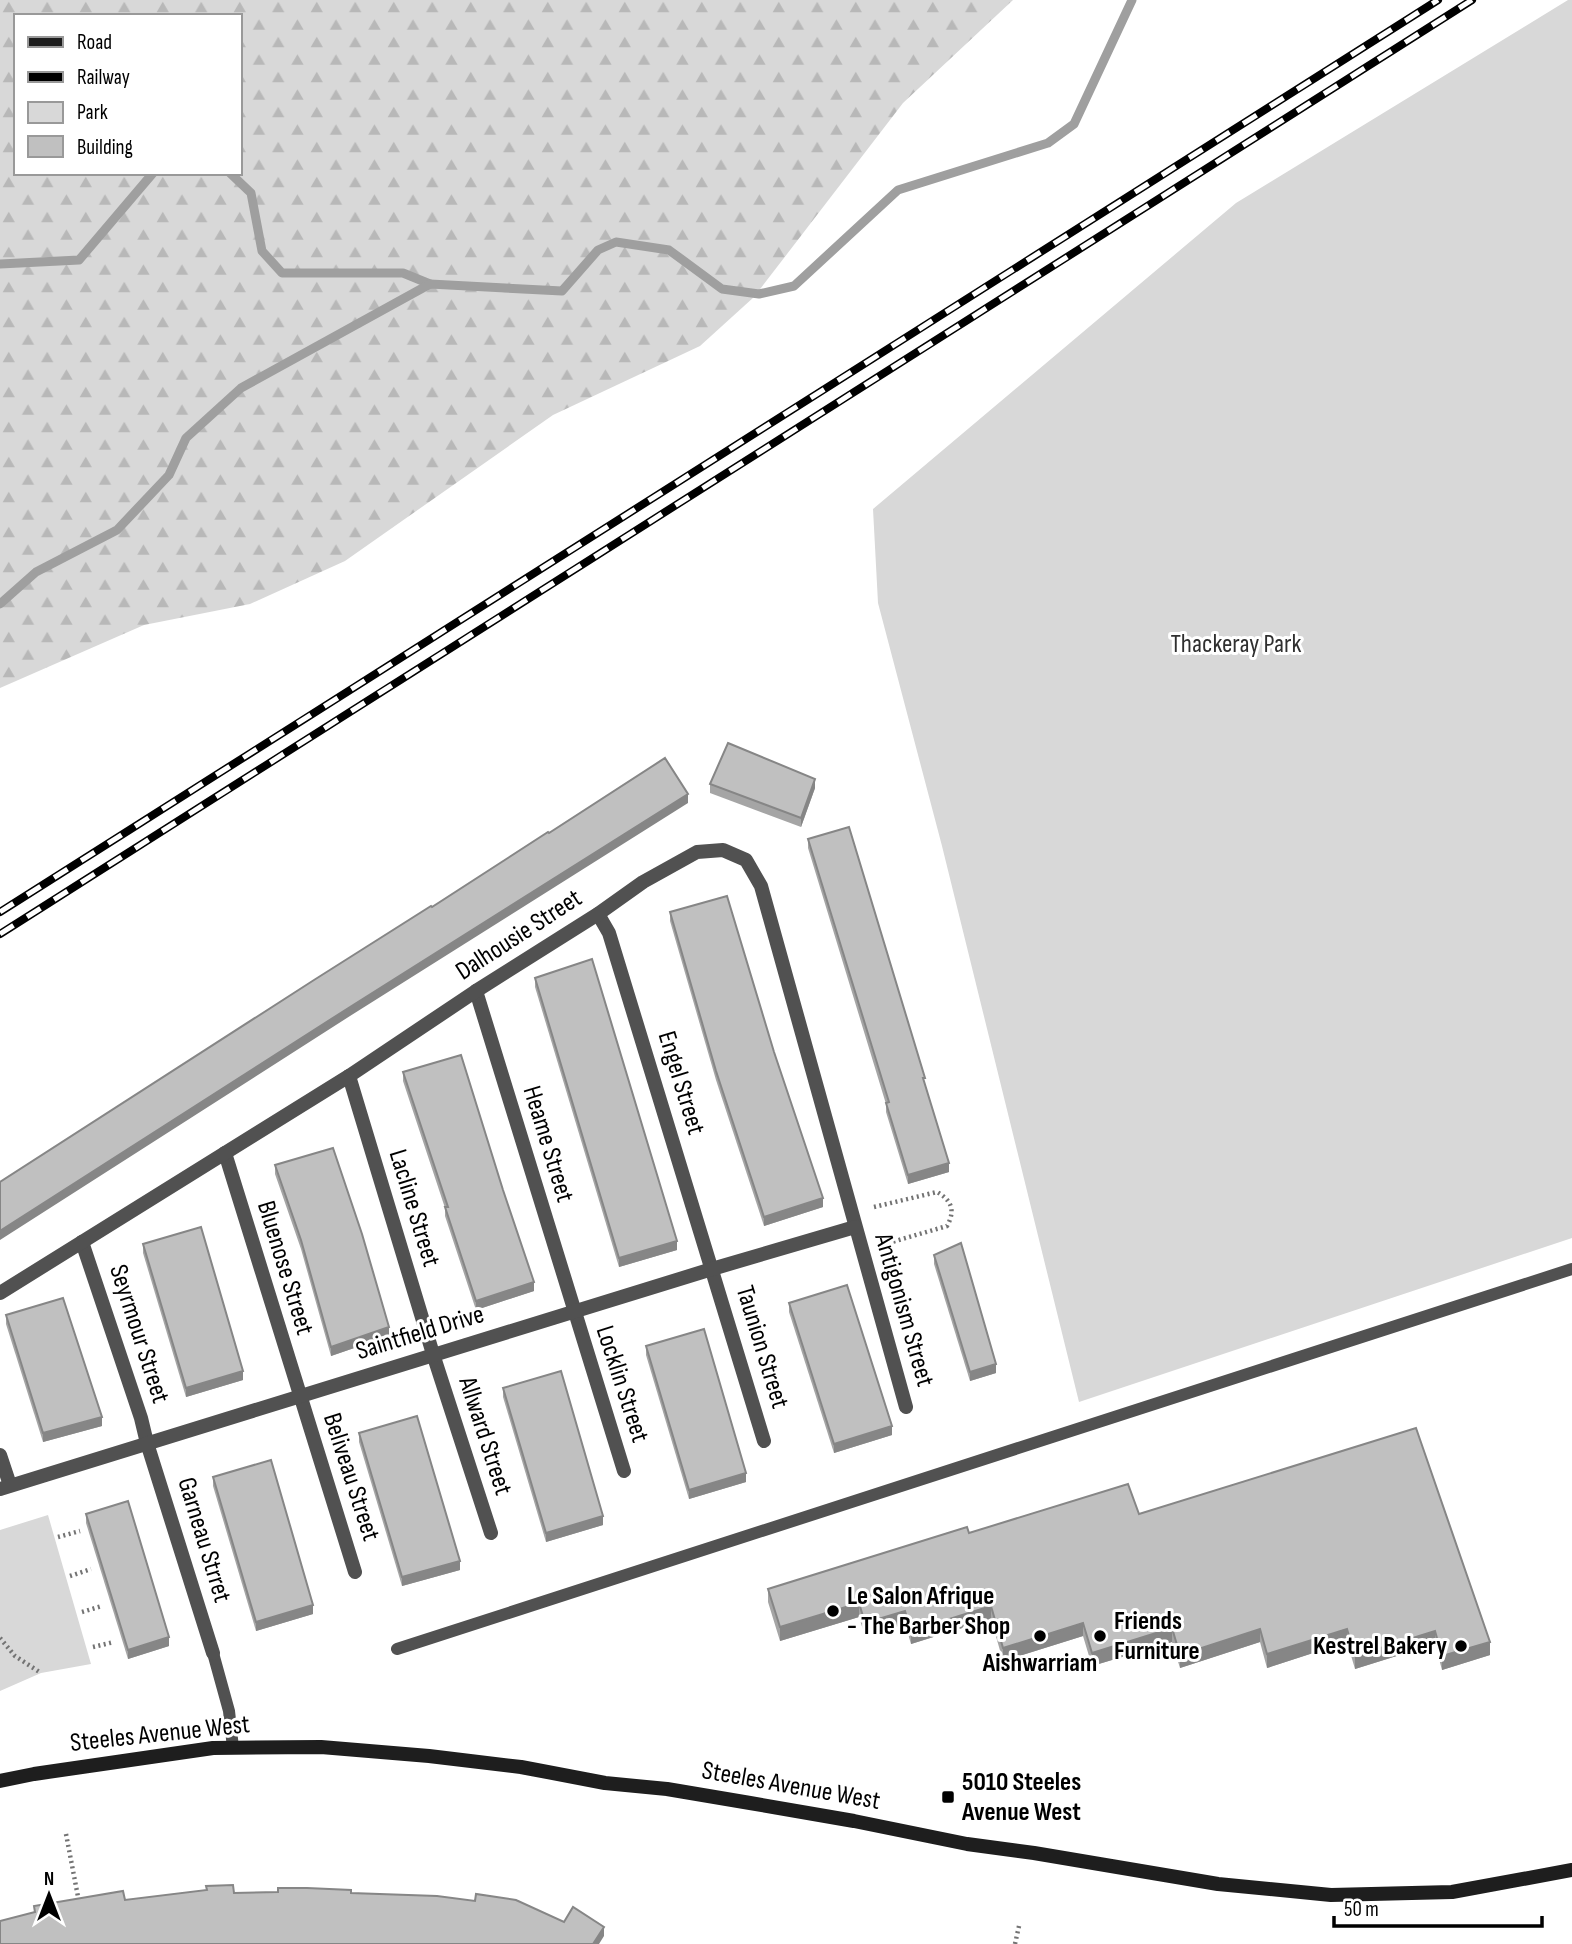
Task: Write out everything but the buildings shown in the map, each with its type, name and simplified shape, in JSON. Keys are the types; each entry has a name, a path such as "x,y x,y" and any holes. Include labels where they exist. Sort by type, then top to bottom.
{"main road":[{"name":"Steeles Avenue West","path":"0,1781 213,1748 321,1747 521,1767 605,1783 679,1791 854,1821 967,1844 1218,1884 1331,1895 1452,1892 1572,1870"}],"street":[{"name":"Dalhousie Street","path":"0,1293 349,1076 643,882 697,852 723,850 746,860 761,886 855,1227"},
{"name":"Engel Street","path":"598,914 609,933 712,1269"},
{"name":"Heame Street","path":"476,991 573,1311"},
{"name":"Lacline Street","path":"349,1076 433,1354"},
{"name":"Bluenose Street","path":"225,1153 299,1396"},
{"name":"Saintfield Drive","path":"5,1487 573,1311 855,1227"},
{"name":"Antigonism Street","path":"855,1227 906,1407"},
{"name":"Seyrmour Street","path":"82,1242 147,1443"},
{"name":"Taunion Street","path":"712,1269 764,1441"},
{"name":"Locklin Street","path":"573,1311 624,1471"},
{"name":"Allward Street","path":"433,1354 491,1533"},
{"name":"Beliveau Street","path":"299,1396 355,1572"},
{"name":"Garneau Strret","path":"147,1443 213,1653"},
{"path":"0,1455 5,1487"}],"lane":[{"path":"397,1649 1572,1269"},
{"path":"213,1653 229,1711 233,1748"}],"path":[{"path":"874,1207 937,1192 950,1203 950,1220 947,1226 885,1244"},
{"path":"58,1537 79,1531"},
{"path":"71,1576 91,1569"},
{"path":"82,1612 102,1606"},
{"path":"0,1638 15,1656 41,1673"},
{"path":"93,1647 114,1642"},
{"path":"66,1834 79,1903"},
{"path":"1015,1944 1019,1926"}],"green space":[{"path":"0,0 1013,0 903,103 754,297 700,346 553,415 345,561 250,604 144,625 0,688"},
{"name":"Thackeray Park","path":"1572,0 1572,1238 1079,1402 942,846 878,603 873,509 1236,203"},
{"path":"48,1515 91,1664 41,1673 0,1691 0,1530"}],"waterway":[{"path":"0,604 36,572 117,530 169,475 186,438 241,388 430,284 562,291 598,250 616,242 669,250 722,289 759,294 794,286 898,190 1048,143 1074,124 1132,0"},
{"path":"0,264 79,260 151,175"},
{"path":"232,175 251,193 262,251 282,273 403,273 430,284"}],"railway":[{"path":"0,912 1438,0"},
{"path":"0,934 1472,0"}],"place":[{"name":"Le Salon Afrique - The Barber Shop","path":"833,1611"},
{"name":"Aishwarriam","path":"1040,1636"},
{"name":"Friends Furniture","path":"1100,1636"},
{"name":"Kestrel Bakery","path":"1461,1646"},
{"name":"5010 Steeles Avenue West","path":"948,1797"}]}
